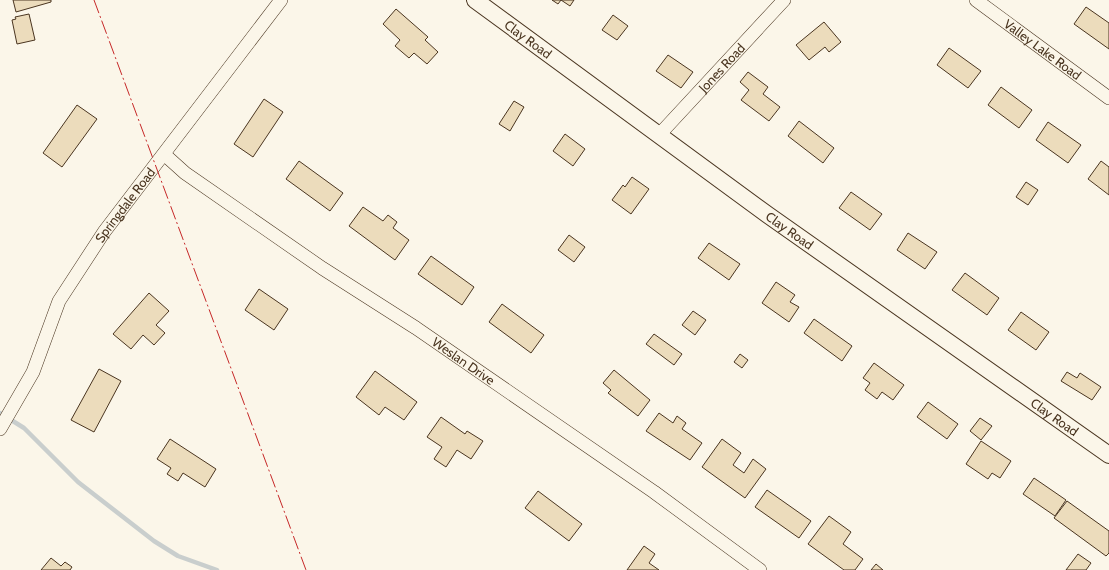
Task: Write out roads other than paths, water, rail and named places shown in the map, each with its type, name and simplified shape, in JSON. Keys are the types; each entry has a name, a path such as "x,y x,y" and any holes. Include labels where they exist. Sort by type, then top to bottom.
{"street":[{"name":"Springdale Road","path":"0,429 33,372 59,301 104,232 165,155 281,0"},
{"name":"Clay Road","path":"475,0 768,215 1109,454"},
{"name":"Jones Road","path":"659,135 784,0"},
{"name":"Valley Lake Road","path":"976,0 1109,98"},
{"name":"Weslan Drive","path":"165,155 185,173 315,264 416,328 654,492 760,570"}],"waterway":[{"path":"0,413 24,428 78,482 154,541 178,556 217,570"}]}
